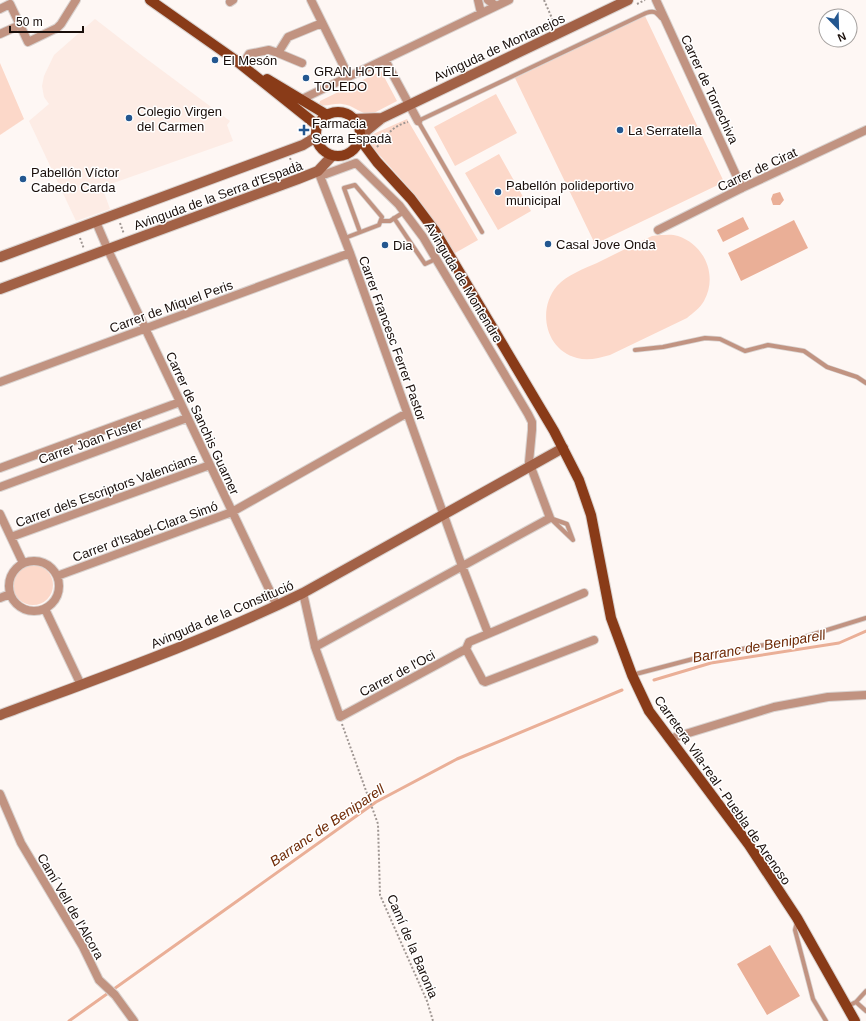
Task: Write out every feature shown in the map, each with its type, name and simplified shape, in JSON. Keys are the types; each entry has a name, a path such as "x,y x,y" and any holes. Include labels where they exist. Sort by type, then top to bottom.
{"main road":[{"path":"150,0 238,62 318,126"},
{"path":"238,62 328,115"},
{"path":"341,113 354,119 359,130 359,137 353,150 347,154 332,156 321,149 317,144 316,137 318,126 322,119 328,115 341,113"},
{"name":"Avinguda de Montendre","path":"359,137 377,162 411,199 435,231 563,448"},
{"name":"Avinguda de Montendre","path":"353,150 377,162"},
{"name":"Carretera Vila-real - Puebla de Arenoso","path":"563,448 579,480 587,503 595,535 611,618 632,675 649,711 749,845 797,918 854,1021"}],"street":[{"path":"0,9 10,2 28,42 57,28 76,0"},
{"path":"311,0 349,77"},
{"path":"478,0 482,13"},
{"path":"488,0 496,6"},
{"path":"302,100 509,0"},
{"name":"Avinguda de Montanejos","path":"359,137 382,118 409,104 628,0"},
{"name":"Carrer de Torrechiva","path":"656,0 742,188"},
{"path":"278,54 288,36 322,23"},
{"path":"0,34 20,25"},
{"path":"238,62 249,54 269,50 302,63"},
{"path":"385,60 418,120"},
{"name":"Avinguda de Montanejos","path":"354,119 382,118"},
{"name":"Carrer de Cirat","path":"658,230 742,188 866,130"},
{"name":"Avinguda de la Serra d'Espadà","path":"0,257 288,151 303,145 316,137"},
{"name":"Avinguda de la Serra d'Espadà","path":"0,289 298,180 318,171 332,156"},
{"name":"Avinguda de Montendre","path":"318,171 326,174 356,163 404,212 423,237 532,422 529,454 530,467"},
{"name":"Carrer Francesc Ferrer Pastor","path":"318,171 350,253 444,514"},
{"path":"96,222 108,250"},
{"name":"Carrer de Sanchis Guarner","path":"108,250 277,606"},
{"name":"Carrer de Miquel Peris","path":"0,382 350,253"},
{"name":"Carrer Joan Fuster","path":"0,468 180,402"},
{"name":"Carrer d'Isabel-Clara Simó","path":"57,576 232,512 407,413"},
{"name":"Carrer Joan Fuster","path":"0,487 187,418"},
{"name":"Avinguda de la Constitució","path":"0,714 81,685 218,632 277,606 563,448"},
{"name":"Carrer dels Escriptors Valencians","path":"11,537 210,465"},
{"path":"315,647 550,518 530,467"},
{"path":"0,514 23,563"},
{"path":"444,514 488,633"},
{"path":"39,561 47,564 57,576 59,592 56,598 45,609 37,611 20,607 14,602 10,594 10,580 17,567 23,563 39,561"},
{"path":"303,593 315,647 340,717"},
{"name":"Carrer de l'Oci","path":"340,717 466,649 469,642 584,593"},
{"path":"0,598 10,594"},
{"path":"45,609 81,685"},
{"path":"466,649 485,682 594,640"},
{"path":"669,739 774,707 828,697 866,695"},
{"name":"Camí Vell de l'Alcora","path":"0,794 21,843 83,947 100,980 115,995 134,1021"}],"lane":[{"path":"482,232 418,120 652,11 656,12 668,27"},
{"path":"344,238 379,225 382,217 355,185 344,188 360,232"},
{"path":"380,221 390,221 404,212"},
{"path":"394,218 425,264 436,259"},
{"path":"635,350 663,347 705,338 720,339 745,351 764,346 773,346 804,351 827,367 857,377 866,383"},
{"path":"550,518 567,524 573,540 562,529 550,518"},
{"path":"632,675 708,655 798,639 866,618"},
{"path":"797,918 795,930 813,999 826,1021"},
{"path":"846,1007 856,1002 866,991"},
{"path":"856,1002 866,1011"}],"path":[{"path":"544,0 559,33"},
{"path":"288,151 298,180"},
{"path":"116,215 127,242"},
{"path":"76,229 87,257"},
{"name":"Camí de la Baronia","path":"340,717 378,824 380,894 427,1001 433,1021"}],"shaded area":[{"name":"La Serratella","path":"645,16 724,182 595,244 515,78"},
{"name":"Colegio Virgen del Carmen","path":"95,19 230,121 227,125 233,141 102,187 110,209 76,221 29,121 49,104 44,97 42,86 44,76 54,55"},
{"path":"0,63 24,119 0,135"},
{"path":"381,71 397,101 370,115 346,105 319,105 320,101"},
{"path":"496,94 517,133 455,166 434,127"},
{"path":"407,119 478,240 455,253 416,196 367,141 371,135"},
{"name":"Pabellón polideportivo municipal","path":"499,154 531,211 498,230 465,173"},
{"path":"780,192 784,200 780,205 773,205 771,199 773,194"},
{"path":"743,217 749,229 723,242 717,230"},
{"path":"794,220 808,248 741,281 728,253"},
{"path":"652,236 678,236 687,240 702,254 709,272 710,282 704,301 687,318 610,355 594,359 581,359 566,354 551,338 546,317 547,306 551,295 557,286 576,273"},
{"path":"37,565 44,568 50,574 53,585 52,593 44,602 37,605 29,605 22,602 14,593 13,581 16,574 25,566"},
{"path":"770,945 800,996 767,1015 737,964"}],"waterway":[{"name":"Barranc de Beniparell","path":"654,680 711,663 839,643 866,631"},
{"name":"Barranc de Beniparell","path":"69,1021 376,802 457,759 622,690"}],"place":[{"name":"El Mesón","path":"215,60"},
{"name":"GRAN HOTEL TOLEDO","path":"306,78"},
{"name":"Colegio Virgen del Carmen","path":"129,118"},
{"name":"Farmacia Serra Espadà","path":"304,130"},
{"name":"La Serratella","path":"620,130"},
{"name":"Pabellón Víctor Cabedo Carda","path":"23,179"},
{"name":"Pabellón polideportivo municipal","path":"498,192"},
{"name":"Casal Jove Onda","path":"548,244"},
{"name":"Dia","path":"385,245"}]}
